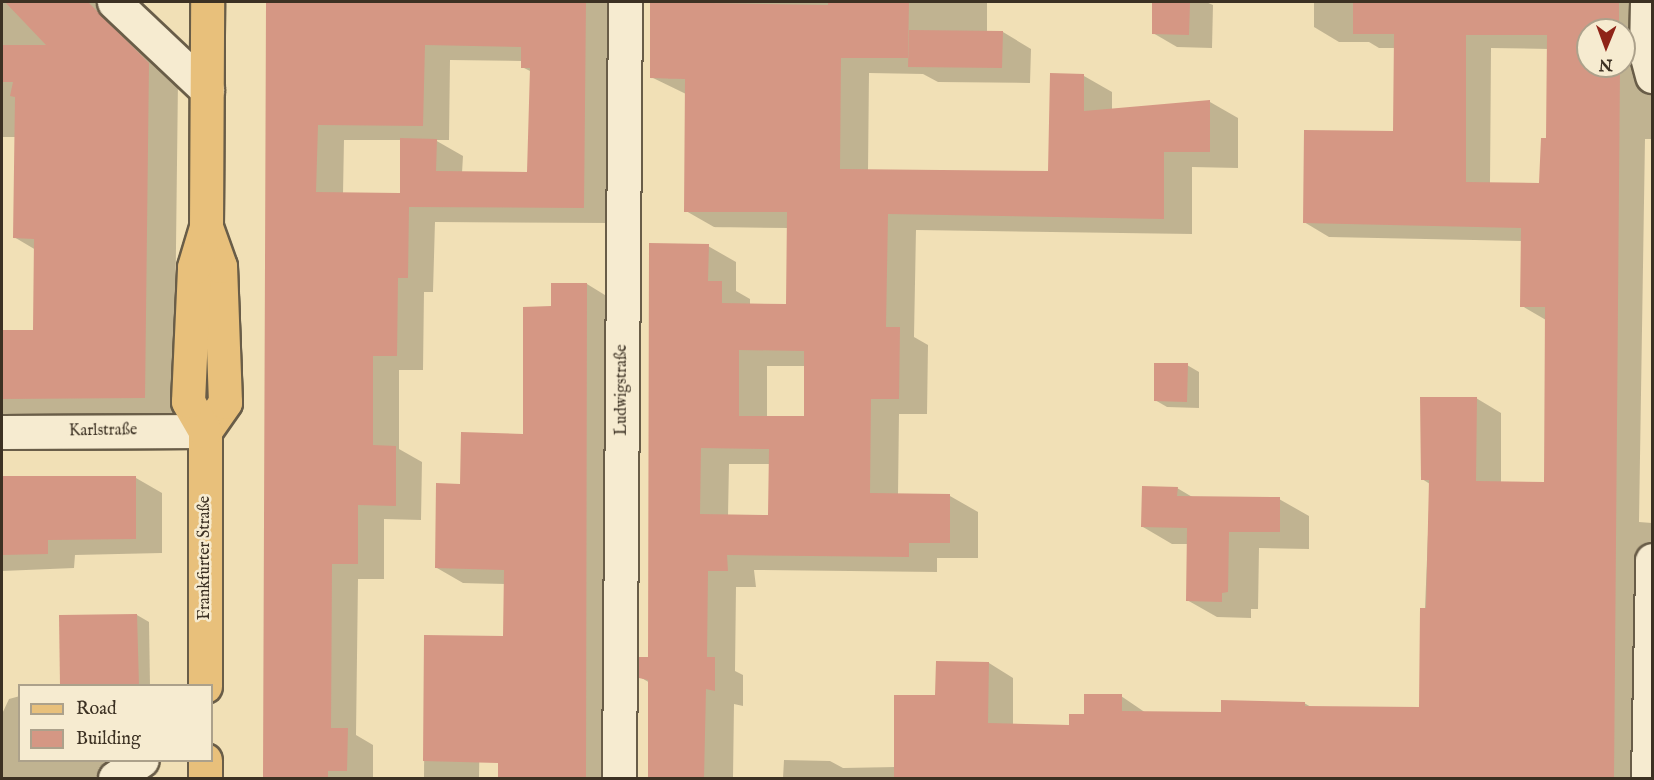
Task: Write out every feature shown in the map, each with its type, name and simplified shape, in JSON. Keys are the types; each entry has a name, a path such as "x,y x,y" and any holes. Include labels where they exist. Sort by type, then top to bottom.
{"main road":[{"path":"205,431 225,402 220,266 206,228 207,2"},
{"name":"Frankfurter Straße","path":"205,431 205,684"},
{"path":"205,762 205,778"}],"street":[{"path":"114,2 207,90"},
{"name":"Ludwigstraße","path":"619,778 626,2"},
{"path":"1647,2 1646,54 1653,76"},
{"name":"Karlstraße","path":"2,432 205,431"},
{"path":"1648,778 1653,560"},
{"path":"115,778 139,762"}],"building":[{"path":"5,2 88,2 149,63 145,398 2,399 2,330 33,330 34,239 13,238 15,97 10,96 13,82 2,82 2,45 46,45"},
{"path":"266,2 586,2 584,208 409,207 408,278 398,278 397,356 373,356 373,445 396,446 396,506 358,505 358,564 332,564 331,728 348,728 347,771 328,771 328,778 263,778","holes":["425,45 521,47 521,68 530,68 527,172 436,171 437,139 400,138 400,193 316,192 318,125 423,126"]},
{"path":"650,2 828,5 828,2 909,2 908,58 841,58 840,169 1048,171 1050,73 1084,74 1084,111 1210,100 1210,152 1164,152 1164,219 888,214 886,327 900,327 899,399 871,399 870,493 950,494 950,543 909,543 909,557 727,555 728,571 708,571 707,657 715,657 715,691 706,689 704,778 648,778 648,680 639,678 639,657 648,657 649,243 709,244 708,281 722,281 722,303 786,304 787,212 684,212 685,79 650,78","holes":["739,350 804,351 804,416 739,416","701,448 769,449 768,515 700,514"]},
{"path":"1152,2 1190,2 1189,35 1152,34"},
{"path":"1353,2 1619,2 1619,18 1576,18 1576,78 1620,78 1614,778 894,778 894,695 935,695 936,661 989,662 988,723 1069,725 1069,714 1084,714 1084,694 1122,694 1122,711 1221,712 1221,700 1305,702 1305,706 1419,707 1420,608 1426,608 1429,480 1421,480 1420,397 1477,397 1476,481 1544,482 1545,307 1520,307 1521,228 1303,223 1304,130 1393,131 1394,34 1353,34","holes":["1466,35 1547,35 1546,138 1541,138 1539,183 1466,182"]},
{"path":"909,30 1003,31 1002,68 908,67"},
{"path":"551,283 587,283 586,778 498,778 498,763 423,761 424,635 503,636 504,570 435,568 436,483 460,484 461,432 523,434 523,307 551,306"},
{"path":"1154,363 1188,363 1187,402 1154,401"},
{"path":"2,476 136,476 136,539 48,540 48,554 2,555"},
{"path":"1142,486 1178,487 1177,496 1280,497 1280,532 1229,532 1228,592 1222,593 1222,602 1186,601 1187,528 1141,527"},
{"path":"137,614 139,684 60,684 59,615"}]}
